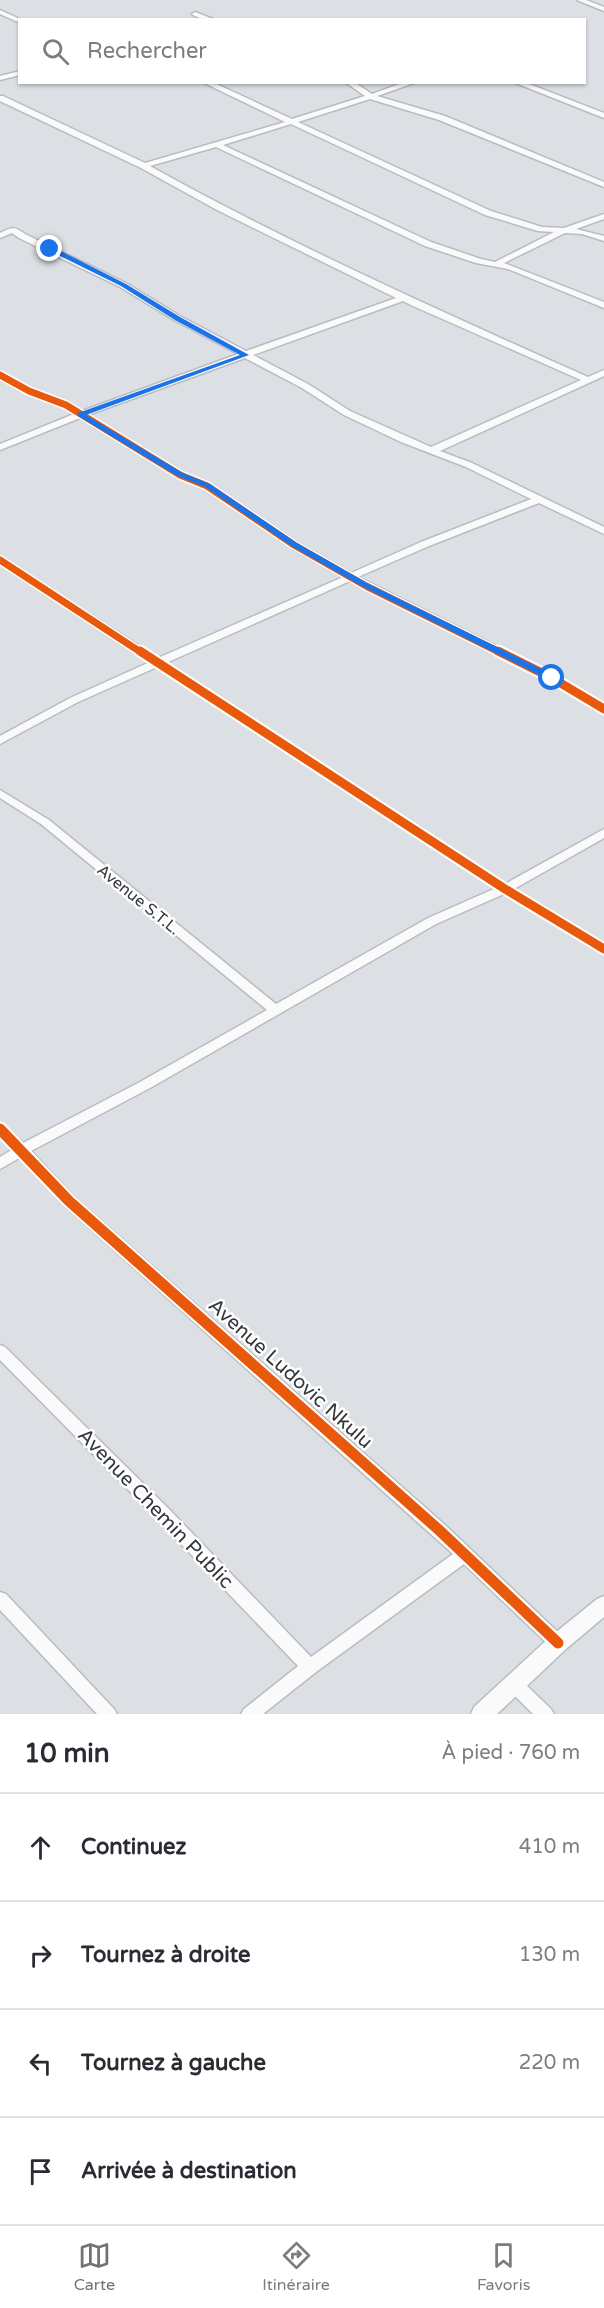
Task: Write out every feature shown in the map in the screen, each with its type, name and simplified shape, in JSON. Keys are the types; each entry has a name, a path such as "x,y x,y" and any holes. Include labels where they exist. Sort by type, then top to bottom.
{"street":[{"path":"580,0 604,9"},
{"path":"0,12 18,20"},
{"path":"195,14 206,18"},
{"path":"0,78 18,74"},
{"path":"209,84 289,123 488,213 541,229 583,232 604,239"},
{"path":"351,84 372,96 407,109 442,118 604,185"},
{"path":"144,166 289,123 408,84"},
{"path":"521,84 604,116"},
{"path":"0,98 144,166 220,208 324,257 403,298 588,380"},
{"path":"218,145 428,244 464,257 519,270 604,305"},
{"path":"495,265 561,232 604,216"},
{"path":"0,236 14,229 22,236 123,285 177,318 305,386 347,413 431,451 469,465 604,531"},
{"path":"0,447 81,415 403,298"},
{"path":"431,451 604,373"},
{"path":"0,375 30,391 66,405 180,474 207,486 294,545 352,577 552,678 604,709"},
{"path":"0,741 74,700 425,544 540,499"},
{"path":"0,560 505,889 604,949"},
{"name":"Avenue S.T.L.","path":"0,793 45,822 275,1010"},
{"path":"0,1164 145,1085 432,921 505,889 604,833"},
{"name":"Avenue Ludovic Nkulu","path":"0,1129 69,1201 465,1554 558,1643"},
{"name":"Avenue Chemin Public","path":"0,1351 164,1515 310,1667"},
{"path":"250,1714 310,1667 465,1554"},
{"path":"0,1599 108,1714"},
{"path":"482,1714 558,1643 604,1605"},
{"path":"515,1685 545,1714"}],"cycle path":[{"path":"0,375 29,391 66,405 180,475 207,486 294,545 366,586 552,678 604,709"},
{"path":"0,560 505,889 604,949"},
{"path":"0,1129 69,1201 439,1530 558,1643"}],"route":[{"path":"50,249 123,285 198,330 246,355 81,415 180,474 207,486 294,545 366,586 552,678"}]}
